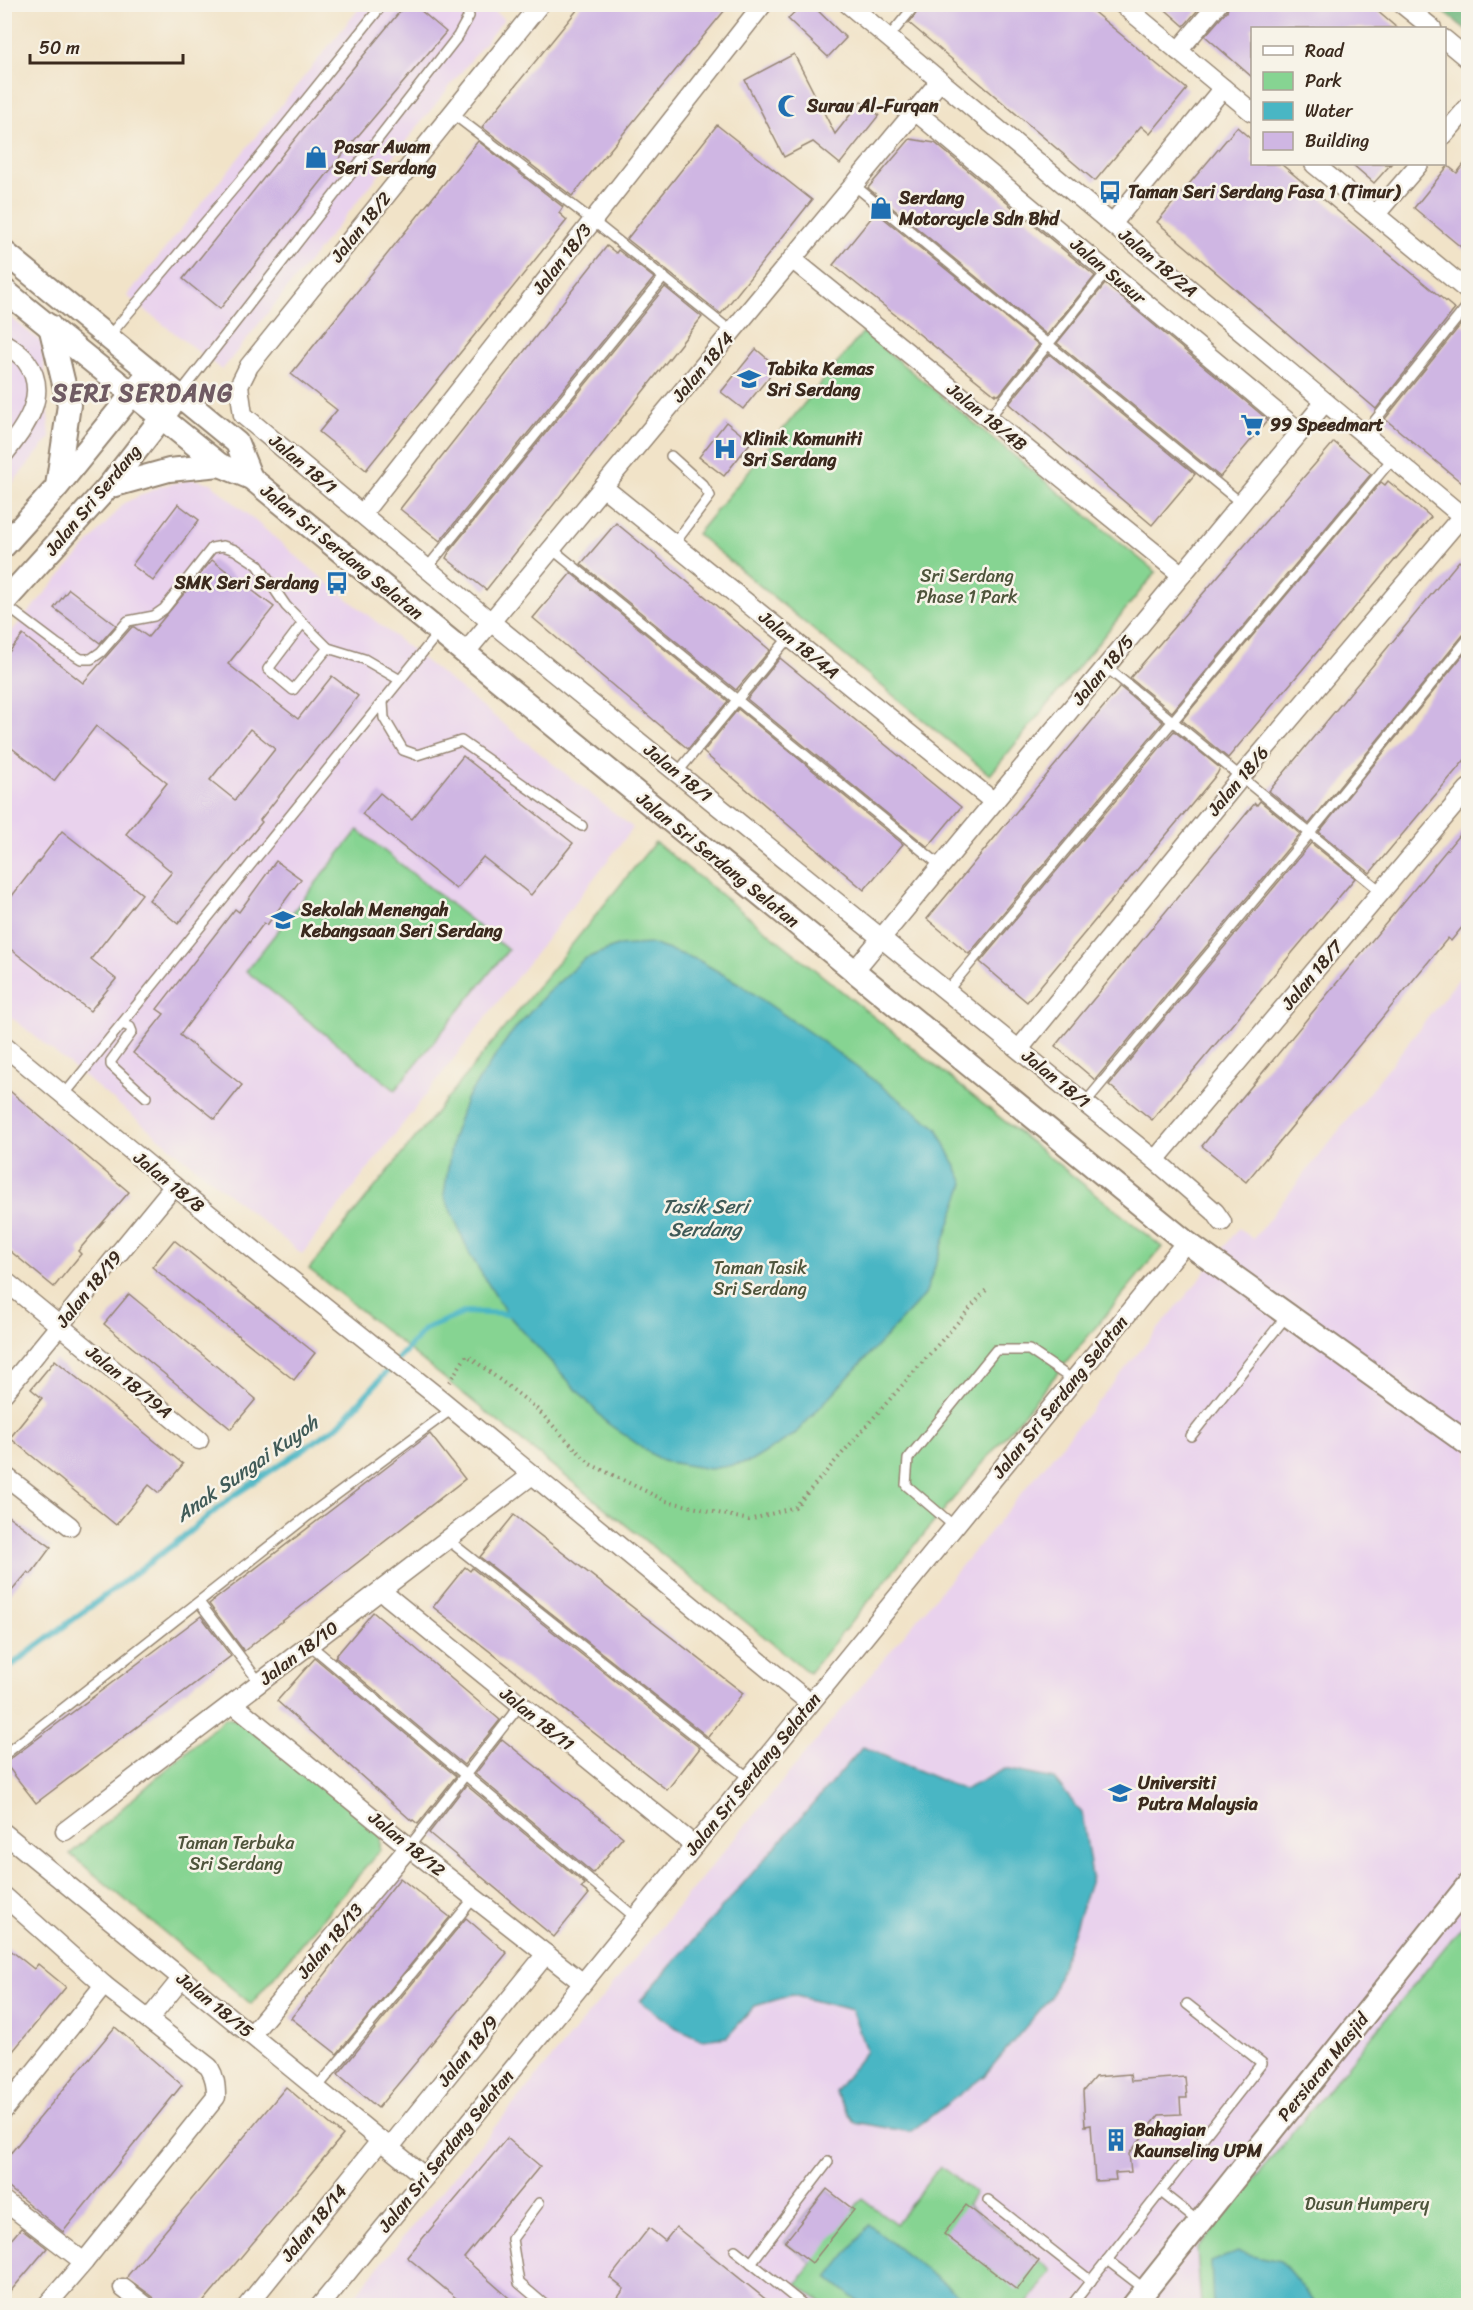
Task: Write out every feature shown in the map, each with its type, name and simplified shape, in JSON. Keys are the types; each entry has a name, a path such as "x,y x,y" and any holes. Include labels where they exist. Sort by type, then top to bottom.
{"street":[{"name":"Jalan 18/2","path":"249,366 540,4"},
{"name":"Jalan 18/3","path":"362,514 763,4"},
{"name":"Jalan 18/2A","path":"848,4 1465,518"},
{"path":"1122,4 1251,111"},
{"path":"1178,51 1218,4"},
{"path":"1402,4 1431,27"},
{"path":"1446,41 1468,58"},
{"name":"Jalan 18/4","path":"465,653 940,81"},
{"path":"1112,224 1223,88"},
{"path":"1446,133 1468,107"},
{"name":"Jalan Susur","path":"915,111 1300,432"},
{"path":"1315,165 1468,291"},
{"path":"1376,214 1418,165"},
{"name":"Jalan Sri Serdang Selatan","path":"4,252 237,443 251,478"},
{"name":"Jalan 18/4B","path":"792,259 1182,574"},
{"name":"Jalan Sri Serdang Selatan","path":"4,290 220,465 251,478 1186,1242 1468,1444"},
{"path":"50,327 69,405 57,488"},
{"path":"4,343 26,360 38,390 33,412 7,444"},
{"name":"Jalan 18/1","path":"249,366 239,386 243,415 491,622 1155,1160 1215,1212 1222,1222"},
{"name":"Jalan Sri Serdang","path":"4,546 57,488 150,372"},
{"name":"Jalan Sri Serdang","path":"4,603 108,487 178,396"},
{"name":"Jalan 18/5","path":"854,971 1325,402"},
{"path":"108,487 169,470 220,465"},
{"name":"Jalan 18/4A","path":"603,487 994,802"},
{"name":"Jalan 18/6","path":"1019,1049 1241,777 1465,518"},
{"name":"Jalan 18/7","path":"1155,1160 1468,789"},
{"name":"Jalan 18/8","path":"4,1046 439,1398 810,1703"},
{"name":"Jalan 18/19","path":"4,1393 174,1185"},
{"name":"Jalan Sri Serdang Selatan","path":"320,2306 1186,1242"},
{"name":"Jalan 18/19A","path":"4,1280 199,1440"},
{"path":"4,1475 70,1526"},
{"name":"Jalan 18/10","path":"65,1831 532,1475"},
{"name":"Jalan 18/11","path":"381,1591 695,1846"},
{"name":"Jalan 18/12","path":"233,1704 409,1847 583,1983"},
{"name":"Jalan 18/15","path":"4,1833 425,2177"},
{"name":"Jalan 18/13","path":"251,2035 409,1847"},
{"name":"Persiaran Masjid","path":"1140,2298 1468,1885"},
{"path":"4,1896 104,1985 208,2067 215,2077 216,2097 46,2306"},
{"name":"Jalan 18/9","path":"385,2144 546,1954"},
{"path":"149,2019 182,1978"},
{"path":"4,2110 104,1985"},
{"name":"Jalan 18/14","path":"247,2306 385,2144"},
{"path":"4,2201 84,2262"},
{"path":"123,2288 146,2306"}],"lane":[{"path":"107,338 251,168 383,4"},
{"path":"178,396 458,36 469,16 462,4"},
{"path":"888,38 916,4"},
{"path":"453,114 593,221 732,332"},
{"path":"854,185 1241,503"},
{"path":"989,418 1107,271"},
{"path":"427,568 664,277"},
{"path":"1364,434 1468,305"},
{"path":"671,456 703,485 710,496 674,544"},
{"path":"947,992 1393,458"},
{"path":"4,603 57,644 81,659 91,658 101,652 128,621 154,616 164,609 212,548 223,546 235,550 258,565 286,606 328,648 364,658 400,680"},
{"path":"552,549 941,866"},
{"path":"302,624 268,669 293,690 328,648"},
{"path":"64,1095 439,632"},
{"path":"677,772 789,637"},
{"path":"1085,1103 1468,639"},
{"path":"1106,667 1382,892"},
{"path":"383,702 384,718 403,750 417,755 461,741 582,826"},
{"path":"122,1024 130,1027 132,1032 111,1061 111,1065 146,1097"},
{"path":"1191,1436 1288,1314"},
{"path":"954,1526 906,1485 908,1459 996,1350 1029,1350 1073,1380"},
{"path":"4,1755 305,1518 439,1398"},
{"path":"448,1540 749,1778"},
{"path":"199,1602 260,1683"},
{"path":"309,1645 636,1918"},
{"path":"409,1847 519,1705"},
{"path":"317,2088 474,1898"},
{"path":"1071,2306 1262,2063 1187,2004"},
{"path":"751,2263 828,2162"},
{"path":"1161,2192 1200,2222"},
{"path":"988,2200 1091,2281"},
{"path":"539,2203 512,2239 519,2283 546,2306"},
{"path":"735,2250 805,2306"},
{"path":"1107,2260 1140,2298"}],"path":[{"path":"439,1398 467,1355 534,1406 590,1464 666,1501 749,1520 795,1507 987,1289"}],"shaded area":[{"name":"Pasar Awam Seri Serdang","path":"362,5 487,5 504,19 222,370 127,296"},
{"path":"5,313 42,343 50,438 5,492"},
{"name":"Sekolah Menengah Kebangsaan Seri Serdang","path":"192,479 211,483 323,579 633,828 302,1254 5,1012 5,639 124,503 161,486"},
{"name":"Universiti Putra Malaysia","path":"1468,967 1468,2305 346,2306 1199,1280 1239,1228 1253,1239"}],"green space":[{"path":"1435,5 1468,5 1468,31"},
{"name":"Sri Serdang Phase 1 Park","path":"863,332 1156,572 990,775 697,534"},
{"path":"358,830 508,950 395,1090 246,971"},
{"name":"Taman Tasik Sri Serdang","path":"655,842 1162,1247 809,1673 309,1269"},
{"name":"Taman Terbuka Sri Serdang","path":"225,1718 239,1720 381,1832 380,1850 251,2004 70,1854"},
{"name":"Dusun Humpery","path":"1468,1919 1468,2305 1201,2305 1197,2249"},
{"path":"940,2166 975,2193 967,2205 1052,2271 1026,2305 825,2305 797,2284 812,2263 785,2242 827,2189 853,2210 862,2198 896,2224"}],"water":[{"name":"Tasik Seri Serdang","path":"652,944 698,960 738,983 819,1039 937,1128 964,1183 925,1295 794,1435 750,1462 710,1469 662,1461 607,1423 507,1314 470,1255 444,1195 452,1140 466,1099 509,1036 546,994 584,959 617,946"},
{"path":"863,1747 964,1790 1005,1769 1054,1779 1082,1813 1092,1877 1051,1997 984,2076 910,2132 854,2122 835,2092 866,2051 852,2010 792,1995 755,2006 727,2037 702,2040 675,2027 640,2001"},
{"path":"869,2225 971,2305 862,2305 828,2278"},
{"path":"1237,2252 1281,2261 1317,2305 1213,2305 1211,2262"}],"building":[{"path":"406,4 413,4 446,32 347,149 220,309 183,279"},
{"path":"582,4 730,4 572,196 482,127"},
{"path":"802,4 811,4 846,38 828,57 788,19"},
{"path":"923,4 1084,4 1187,89 1150,134 1141,126 1095,181 909,23"},
{"path":"1159,4 1203,4 1184,26"},
{"path":"1229,4 1369,4 1396,27 1251,27 1251,76 1205,36 1227,11"},
{"name":"Surau Al-Furqan","path":"794,54 835,134 861,101 879,115 840,164 813,142 784,157 745,80"},
{"path":"717,125 812,200 721,314 627,239"},
{"path":"1237,127 1251,139 1251,165 1282,165 1455,309 1376,409 1157,222"},
{"path":"910,139 935,143 1095,276 1047,335 868,188"},
{"path":"478,141 563,207 559,213 567,220 366,470 319,432 337,410 291,374"},
{"path":"1468,159 1468,253 1414,208 1448,166 1457,173"},
{"path":"1353,165 1390,165 1374,183"},
{"path":"876,212 1039,345 999,395 996,393 995,395 833,265"},
{"path":"607,246 616,253 618,250 654,278 440,541 400,509"},
{"path":"1105,284 1268,420 1220,477 1057,343"},
{"path":"665,287 702,317 486,590 446,558 451,549"},
{"path":"1462,323 1468,329 1468,488 1385,419"},
{"name":"Tabika Kemas Sri Serdang","path":"756,349 777,367 743,409 721,392"},
{"path":"1049,354 1195,474 1152,525 1009,404"},
{"name":"Klinik Komuniti Sri Serdang","path":"726,422 751,442 724,476 699,457"},
{"path":"1334,442 1371,474 1172,712 1130,678"},
{"path":"1388,481 1431,517 1228,758 1182,720 1381,482 1385,485"},
{"path":"178,504 199,520 153,581 132,565"},
{"path":"616,523 770,650 736,690 581,564"},
{"path":"212,560 274,607 228,664 298,719 332,676 358,696 260,820 262,822 178,924 149,900 172,872 126,834 167,783 96,726 54,781 4,742 4,658 23,635 83,683 132,627 148,637","holes":["250,729 275,749 235,800 210,780"]},
{"path":"1459,561 1468,569 1468,632 1463,635 1309,824 1269,791"},
{"path":"571,573 728,701 688,749 533,618"},
{"path":"69,589 116,625 100,643 54,608"},
{"path":"1468,649 1468,756 1370,873 1319,832"},
{"path":"780,658 961,807 928,847 747,699"},
{"path":"1120,687 1163,722 969,954 927,919"},
{"path":"738,709 903,844 864,890 703,752"},
{"path":"1174,731 1220,768 1217,774 1027,1002 980,962"},
{"path":"463,756 573,843 531,895 483,857 456,889 362,814 380,793 412,819"},
{"path":"1260,801 1300,834 1095,1080 1055,1046 1255,803 1257,805"},
{"path":"1468,824 1468,920 1451,941 1448,938 1246,1182 1202,1146"},
{"path":"62,831 142,894 91,959 116,979 90,1011 4,944 4,890 12,896"},
{"path":"1311,843 1355,878 1152,1120 1109,1085"},
{"path":"276,861 301,879 267,925 264,923 180,1035 242,1085 215,1119 133,1053 164,1014 157,1009 235,909 239,912"},
{"path":"4,1086 129,1192 78,1251 81,1254 54,1287 4,1246"},
{"path":"174,1240 315,1353 294,1380 152,1267"},
{"path":"129,1294 256,1399 231,1429 104,1324"},
{"path":"55,1360 183,1464 159,1493 149,1485 116,1525 10,1438 42,1398 31,1389"},
{"path":"430,1434 465,1479 244,1651 209,1604"},
{"path":"4,1513 51,1547 31,1574 28,1572 4,1600"},
{"path":"514,1515 743,1693 708,1737 480,1557"},
{"path":"465,1567 470,1571 472,1568 700,1748 667,1790 433,1607"},
{"path":"373,1612 500,1720 464,1765 335,1657"},
{"path":"201,1616 231,1656 36,1803 5,1763"},
{"path":"315,1658 456,1776 418,1824 277,1701"},
{"path":"502,1739 623,1837 593,1873 475,1774"},
{"path":"466,1785 585,1884 581,1888 589,1894 554,1937 429,1833"},
{"path":"400,1878 450,1917 337,2054 291,2018"},
{"path":"466,1918 507,1953 378,2108 338,2074"},
{"path":"4,1945 34,1969 38,1964 66,1987 4,2062"},
{"path":"115,2027 182,2085 63,2232 4,2184 4,2161"},
{"name":"Bahagian Kaunseling UPM","path":"1130,2074 1131,2081 1185,2077 1187,2098 1180,2098 1181,2114 1159,2115 1129,2154 1131,2172 1115,2173 1116,2180 1095,2181 1091,2125 1085,2126 1083,2091 1095,2077"},
{"path":"286,2087 343,2135 200,2306 157,2306 153,2297 127,2278 128,2275"},
{"path":"507,2138 540,2166 464,2258 518,2306 450,2306 456,2298 407,2257"},
{"path":"827,2189 854,2210 812,2263 785,2242"},
{"path":"966,2205 1039,2261 1017,2290 944,2234"},
{"path":"676,2227 774,2306 612,2306 624,2289 610,2278 649,2228 665,2241"},
{"path":"21,2228 47,2248 4,2299 4,2248"}],"waterway":[{"name":"Anak Sungai Kuyoh","path":"4,1671 178,1541 233,1496 339,1425 425,1329 466,1312 507,1314"}],"place":[{"name":"Surau Al-Furqan","path":"789,106"},
{"name":"Pasar Awam Seri Serdang","path":"316,157"},
{"name":"Taman Seri Serdang Fasa 1 (Timur)","path":"1110,192"},
{"name":"Serdang Motorcycle Sdn Bhd","path":"881,208"},
{"name":"Tabika Kemas Sri Serdang","path":"749,379"},
{"name":"99 Speedmart","path":"1252,425"},
{"name":"Klinik Komuniti Sri Serdang","path":"725,449"},
{"name":"SMK Seri Serdang","path":"337,583"},
{"name":"Sekolah Menengah Kebangsaan Seri Serdang","path":"283,920"},
{"name":"Universiti Putra Malaysia","path":"1120,1793"},
{"name":"Bahagian Kaunseling UPM","path":"1116,2140"}],"district":[{"name":"SERI SERDANG","path":"143,393"}]}
